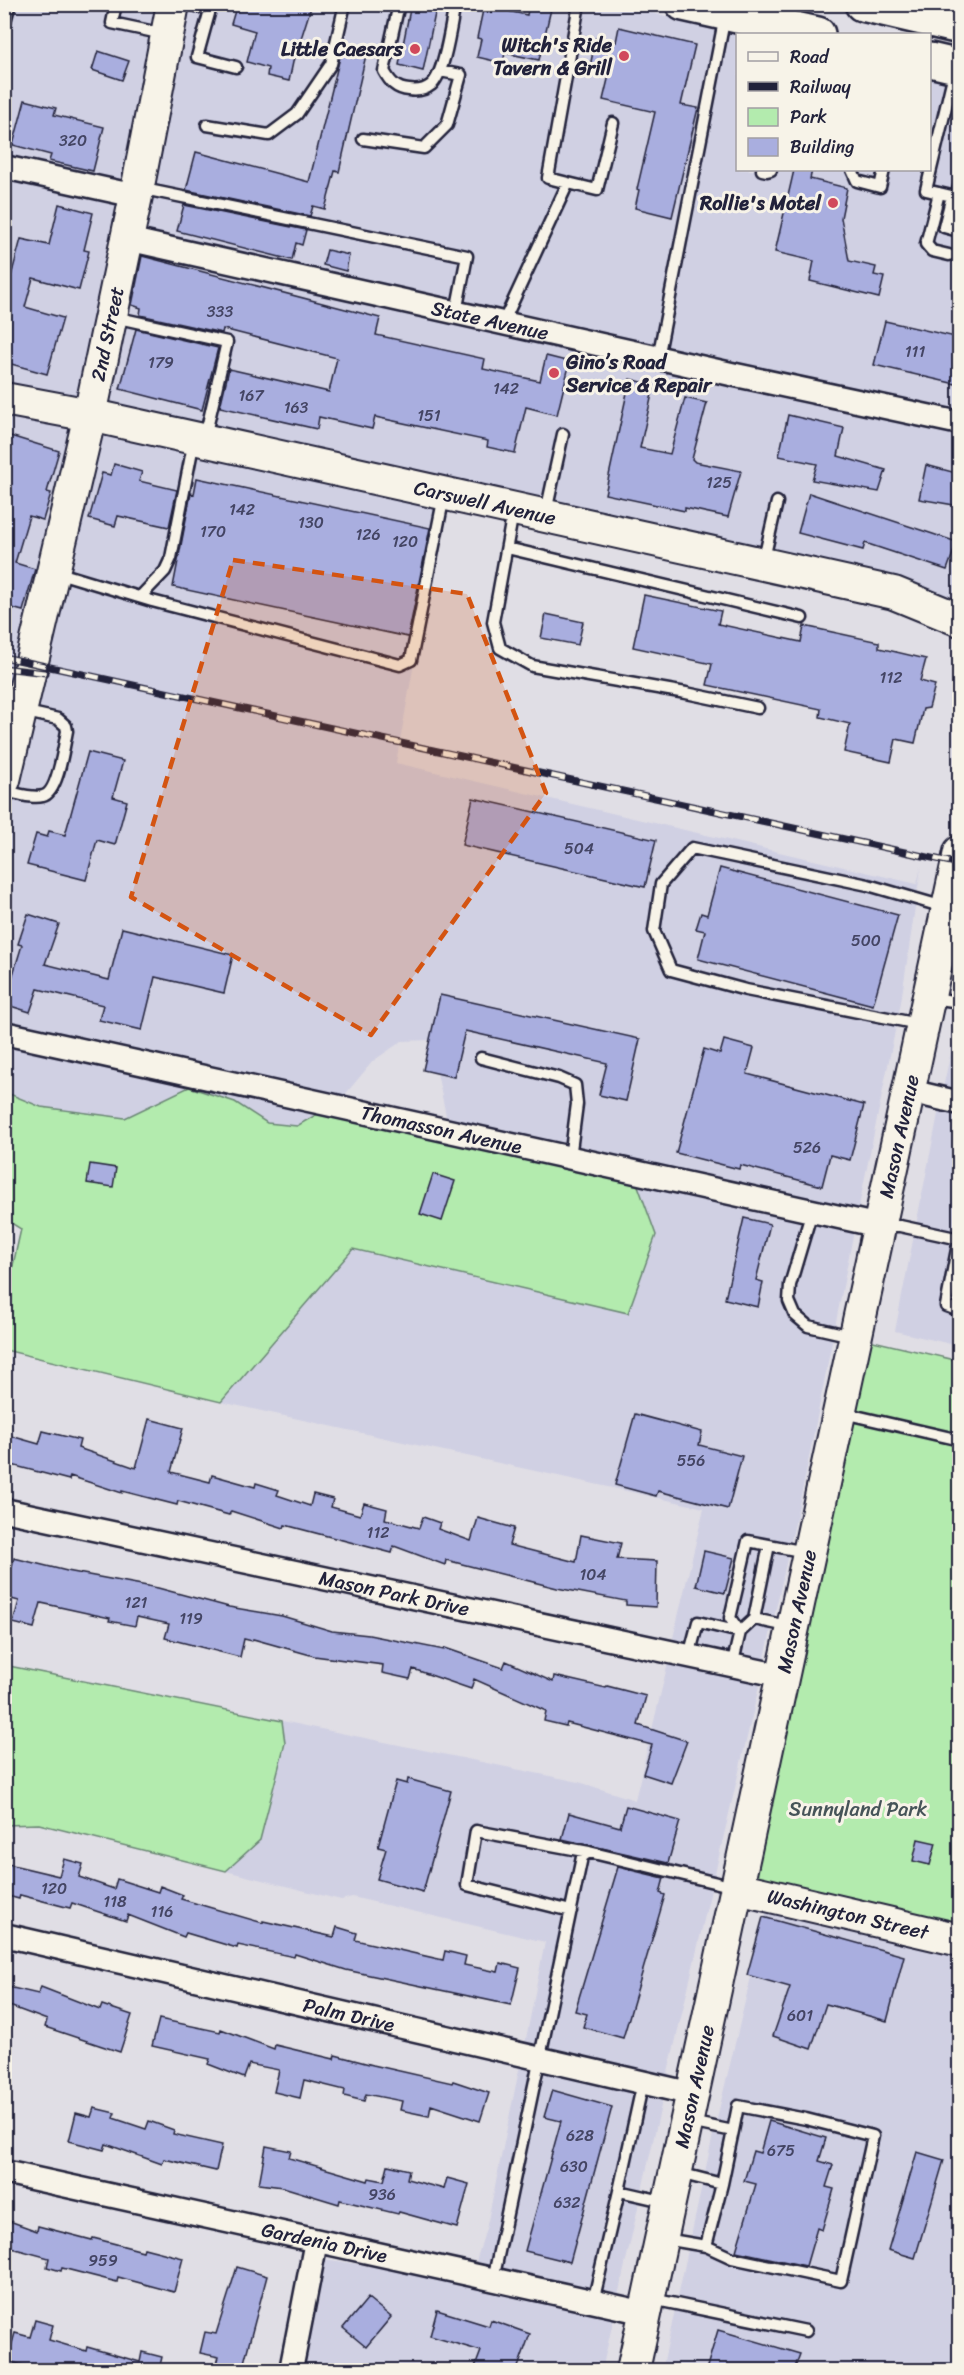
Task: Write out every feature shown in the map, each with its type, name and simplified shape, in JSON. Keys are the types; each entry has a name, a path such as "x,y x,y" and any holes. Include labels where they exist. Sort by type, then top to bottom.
{"main road":[{"path":"683,4 803,33"},
{"path":"862,4 947,21"}],"street":[{"name":"2nd Street","path":"4,780 90,415 137,192 173,4"},
{"path":"4,167 137,192"},
{"name":"State Avenue","path":"127,239 960,423"},
{"name":"Carswell Avenue","path":"4,399 90,415 445,492 894,593 960,620"},
{"name":"Mason Avenue","path":"633,2370 960,852"},
{"name":"Thomasson Avenue","path":"4,1033 880,1226"},
{"path":"909,1091 960,1103"},
{"name":"Mason Park Drive","path":"4,1510 783,1676"},
{"name":"Washington Street","path":"737,1888 960,1940"},
{"name":"Palm Drive","path":"4,1935 643,2082 690,2107"},
{"name":"Gardenia Drive","path":"4,2172 593,2302 647,2306"},
{"path":"291,2370 316,2241"}],"lane":[{"path":"4,25 10,4"},
{"path":"116,4 112,23 167,35"},
{"path":"190,4 210,10 197,57 236,68"},
{"path":"207,125 269,135 297,114 331,64 345,4"},
{"path":"399,4 384,71 390,82 403,90 416,91 432,85 440,71 455,4"},
{"path":"579,4 548,178 597,190 613,123"},
{"path":"658,358 725,14"},
{"path":"931,169 947,101 948,64"},
{"path":"363,139 424,148 447,125 461,75 440,71"},
{"path":"947,101 960,104"},
{"path":"852,171 856,181 880,187 885,171"},
{"path":"930,171 926,190 956,197"},
{"path":"502,323 568,183"},
{"path":"955,230 944,227 960,184"},
{"path":"137,192 467,256 456,312"},
{"path":"939,193 926,244 932,251 949,255"},
{"path":"111,316 227,342 199,439 171,558 165,572 140,597"},
{"path":"545,515 563,434"},
{"path":"52,571 140,597 400,665 411,660 445,492"},
{"path":"763,564 777,502"},
{"path":"513,508 493,622 500,648 532,666 758,708"},
{"path":"507,548 802,618"},
{"path":"4,791 38,796 49,794 57,776 67,731 66,726 58,719 20,710"},
{"path":"948,908 868,885 692,848 661,884 654,931 671,970 746,990 926,1011 960,1002"},
{"path":"481,1058 559,1078 575,1085 577,1104 570,1158"},
{"path":"812,1211 790,1285 789,1301 795,1315 808,1326 856,1337"},
{"path":"880,1226 900,1226 959,1239 946,1306 960,1311"},
{"path":"840,1413 960,1440"},
{"path":"740,1632 730,1618 748,1541 810,1552"},
{"path":"732,1666 740,1632 754,1619 769,1545"},
{"path":"754,1619 794,1627"},
{"path":"689,1656 698,1622 740,1632"},
{"path":"571,1911 467,1886 476,1831 589,1852 737,1888"},
{"path":"493,2280 582,1857 589,1852"},
{"path":"593,2302 643,2082"},
{"path":"662,2238 706,2246 732,2258 841,2281 873,2136 806,2119 738,2106 706,2246"},
{"path":"690,2107 733,2131"},
{"path":"676,2172 722,2184"},
{"path":"619,2191 670,2203"},
{"path":"647,2306 806,2331"}],"highlighted area":[{"path":"233,560 467,594 546,793 371,1035 131,897"}],"shaded area":[{"path":"5,5 161,5 127,183 5,156"},
{"path":"185,5 616,5 742,33 736,33 736,171 931,171 931,77 959,84 959,412 140,231"},
{"path":"4,178 123,204 81,402 5,388"},
{"path":"136,252 959,434 959,607 103,407"},
{"path":"5,410 76,423 5,727"},
{"path":"99,428 443,503 396,763 917,884 921,867 901,1002 858,1211 447,1120 430,1040 402,1041 373,1061 343,1097 5,1022 5,832"},
{"path":"959,1016 959,1092 943,1088"},
{"path":"4,1044 319,1113 297,1126 267,1123 235,1102 189,1087 125,1118 40,1107 5,1092"},
{"path":"939,1109 959,1113 959,1346 895,1331"},
{"path":"637,1183 854,1231 805,1478 764,1662 672,1642 704,1508 221,1402 353,1248 628,1313"},
{"path":"668,1663 760,1682 667,2077 525,2044 545,1942 352,1897 341,1900 226,1871 260,1840 285,1743 282,1721 579,1782 635,1800"},
{"path":"768,1906 959,1952 959,2370 662,2370 713,2135"},
{"path":"520,2065 663,2097 618,2296 475,2265 487,2225"},
{"path":"324,2259 409,2272 614,2317 602,2370 302,2370"}],"green space":[{"path":"189,1087 235,1102 267,1123 297,1126 319,1113 637,1183 656,1235 628,1313 353,1249 221,1402 5,1350 5,1301 21,1229 5,1219 5,1092 41,1107 125,1118"},
{"name":"Sunnyland Park","path":"856,1337 959,1361 959,1940 737,1888"},
{"path":"4,1665 282,1721 285,1743 260,1840 226,1871 39,1824 5,1825"}],"building":[{"path":"237,4 312,4 298,48 296,48 289,81 267,76 268,68 247,62 255,31 231,24"},
{"name":"Little Caesars","path":"411,4 437,4 423,71 399,65"},
{"path":"529,4 551,9 539,60 505,53 503,63 477,57 481,39 477,38 483,10 492,12 493,8 527,15"},
{"path":"619,27 695,45 681,105 698,108 672,217 635,208 639,190 637,189 655,112 603,100 609,75 589,71 596,38 616,42"},
{"path":"342,49 366,55 339,172 335,171 325,209 313,206 310,216 186,190 196,152 309,182"},
{"path":"98,51 129,61 122,80 92,70"},
{"path":"25,100 56,108 54,115 104,127 93,171 49,161 51,155 13,145"},
{"path":"794,171 812,171 810,179 847,188 841,218 849,261 876,267 874,275 884,277 879,298 810,281 814,261 775,252"},
{"path":"59,204 93,213 84,250 89,251 79,290 33,278 25,307 63,318 47,374 4,362 4,283 9,284 21,239 49,245"},
{"path":"184,205 306,230 302,245 296,243 292,260 177,231"},
{"path":"327,250 349,255 346,271 323,265"},
{"path":"142,256 380,318 376,335 485,359 483,369 540,381 546,356 570,362 557,415 526,407 515,453 487,447 488,441 375,417 372,429 319,417 317,429 220,407 229,369 329,392 337,358 223,329 222,333 140,315 141,308 132,305"},
{"path":"885,321 960,338 960,385 874,365"},
{"path":"136,329 218,348 202,410 120,389"},
{"path":"630,379 654,385 640,448 670,454 685,398 707,403 692,459 695,462 741,471 728,517 685,508 685,511 605,494"},
{"path":"788,415 844,428 838,456 886,470 879,492 812,480 817,464 779,456"},
{"path":"4,434 59,451 47,492 51,493 43,520 29,516 15,563 35,569 23,611 4,606"},
{"path":"114,464 142,472 139,481 177,490 169,527 118,516 115,526 89,519 102,473 111,475"},
{"path":"926,465 960,474 960,506 919,499"},
{"path":"197,478 430,528 408,637 173,587 191,493 194,494"},
{"path":"809,493 957,542 947,570 865,543 863,550 798,533"},
{"path":"644,595 721,611 718,624 801,642 804,626 879,642 879,648 926,659 920,681 935,685 929,708 923,709 915,743 896,739 891,762 844,752 850,724 820,717 821,709 707,685 712,664 633,647"},
{"path":"546,614 583,622 578,645 541,638"},
{"path":"88,752 123,761 113,797 127,801 115,845 97,840 86,880 27,865 36,834 47,837 49,831 65,835"},
{"path":"473,798 656,840 645,887 462,845"},
{"path":"720,868 898,915 873,1005 698,959 705,931 696,929 701,913 707,915"},
{"path":"28,914 59,924 45,964 109,980 122,928 233,955 224,993 155,977 142,1030 99,1020 103,1005 38,989 30,1012 4,1004 22,945 18,944"},
{"path":"440,995 640,1039 626,1101 599,1095 607,1063 465,1031 454,1077 423,1070"},
{"path":"724,1040 754,1048 747,1074 864,1105 850,1160 830,1155 822,1186 740,1165 739,1169 676,1153 704,1049 720,1054"},
{"path":"90,1164 116,1168 113,1187 87,1183"},
{"path":"433,1174 455,1181 442,1221 420,1214"},
{"path":"744,1218 770,1224 756,1280 763,1282 758,1307 725,1299"},
{"path":"635,1414 702,1432 699,1445 742,1456 728,1509 658,1491 656,1496 615,1485"},
{"path":"149,1419 183,1428 171,1472 210,1482 212,1475 255,1487 256,1483 279,1490 277,1495 310,1506 313,1494 333,1499 331,1507 360,1515 364,1503 387,1509 385,1519 419,1528 423,1517 440,1523 438,1529 471,1541 478,1518 514,1528 509,1545 576,1562 581,1535 621,1543 617,1559 657,1561 656,1607 626,1605 626,1601 557,1588 446,1560 445,1565 394,1546 392,1553 285,1525 284,1528 231,1511 229,1515 178,1501 177,1505 122,1491 122,1493 70,1476 69,1480 4,1463 4,1434 39,1444 43,1431 80,1440 78,1448 136,1468"},
{"path":"704,1551 734,1558 725,1593 696,1586"},
{"path":"14,1558 67,1571 158,1588 229,1607 282,1616 332,1631 369,1635 444,1650 445,1648 503,1668 506,1661 553,1682 554,1676 646,1696 638,1725 687,1741 671,1783 643,1774 652,1745 567,1723 566,1726 544,1721 546,1711 474,1679 471,1689 413,1669 410,1679 382,1673 383,1665 314,1656 253,1639 252,1641 244,1639 240,1657 165,1638 169,1624 137,1617 135,1626 109,1621 110,1618 41,1603 34,1628 13,1623 19,1601 4,1597"},
{"path":"408,1779 451,1791 423,1892 377,1879 386,1849 378,1847 396,1781 407,1784"},
{"path":"626,1806 680,1821 668,1863 562,1839 569,1813 620,1827"},
{"path":"918,1839 936,1843 930,1865 913,1861"},
{"path":"64,1859 83,1864 79,1877 114,1889 117,1879 158,1892 160,1886 183,1895 181,1899 263,1923 263,1921 334,1937 337,1927 357,1933 355,1940 443,1960 445,1951 466,1956 464,1965 498,1972 500,1963 520,1968 511,2005 346,1970 295,1954 294,1957 238,1945 237,1948 186,1933 184,1937 128,1915 126,1921 72,1903 70,1908 20,1895 19,1899 4,1895 4,1863 59,1876"},
{"path":"618,1867 664,1878 660,1893 665,1895 623,2038 583,2027 587,2014 575,2011"},
{"path":"763,1917 904,1956 887,2021 826,2004 811,2049 773,2036 790,1987 747,1975"},
{"path":"4,1986 38,1994 41,1987 100,2010 102,2005 132,2015 120,2052 45,2027 47,2020 4,2004"},
{"path":"159,2019 220,2032 221,2029 274,2049 275,2045 334,2059 335,2055 452,2083 453,2081 489,2093 480,2121 431,2105 429,2116 400,2110 402,2101 366,2094 364,2101 344,2096 345,2090 304,2080 300,2098 274,2092 279,2070 249,2064 244,2078 208,2064 210,2059 152,2046"},
{"path":"552,2090 612,2107 570,2262 525,2251 561,2121 544,2117"},
{"path":"94,2108 115,2113 113,2118 146,2129 149,2121 174,2130 173,2134 222,2145 216,2171 164,2159 162,2164 106,2144 104,2150 69,2141 76,2113 91,2117"},
{"path":"769,2121 826,2138 819,2161 833,2165 826,2187 834,2189 822,2230 817,2228 806,2266 736,2251 756,2184 744,2181 753,2151 760,2153"},
{"path":"266,2146 291,2151 289,2158 368,2181 369,2178 384,2181 388,2165 409,2170 407,2179 444,2189 447,2178 469,2184 457,2228 399,2212 398,2214 340,2200 339,2204 283,2187 259,2184"},
{"path":"917,2152 944,2160 915,2258 888,2250"},
{"path":"4,2219 37,2231 38,2226 92,2240 93,2238 143,2251 144,2248 183,2258 174,2292 118,2277 117,2282 62,2268 61,2271 47,2267 49,2258 4,2246"},
{"path":"237,2267 267,2276 242,2370 215,2370 219,2357 200,2353 205,2332 216,2334"},
{"path":"368,2298 391,2317 366,2347 343,2328"},
{"path":"437,2310 489,2326 491,2320 530,2334 517,2370 485,2370 475,2367 481,2351 430,2336"},
{"path":"35,2320 53,2325 49,2340 86,2351 87,2347 140,2362 142,2352 162,2357 159,2370 42,2370 7,2361 15,2333 30,2337"},
{"path":"718,2330 800,2354 794,2370 706,2370"}],"railway":[{"path":"4,657 960,864"},
{"path":"4,668 46,673"}],"place":[{"name":"Little Caesars","path":"415,49"},
{"name":"Witch's Ride Tavern & Grill","path":"624,56"},
{"name":"Rollie's Motel","path":"833,203"},
{"name":"Gino’s Road Service & Repair","path":"554,373"}]}
